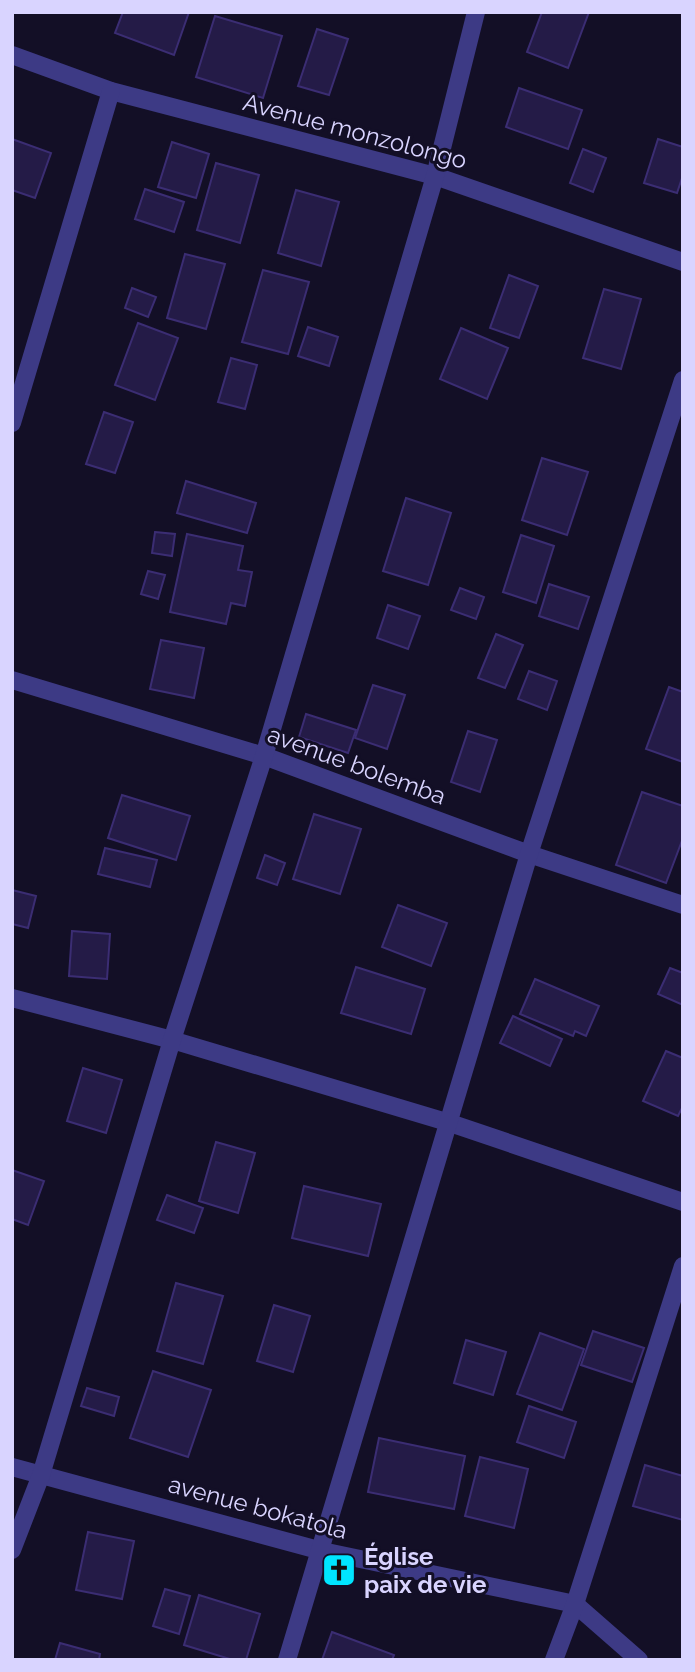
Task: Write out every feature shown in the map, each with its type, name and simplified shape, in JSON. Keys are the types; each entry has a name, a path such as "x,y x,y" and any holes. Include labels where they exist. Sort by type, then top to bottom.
{"street":[{"path":"12,1550 41,1475 172,1040 264,756 435,176 476,12"},
{"name":"Avenue monzolongo","path":"12,55 111,91 435,176 683,262"},
{"path":"12,423 111,91"},
{"path":"12,361 30,366"},
{"path":"287,1660 529,854 683,380"},
{"name":"avenue bolemba","path":"12,680 264,756 529,854 683,905"},
{"path":"12,998 172,1040 450,1123 683,1202"},
{"path":"554,1660 575,1604 683,1266"},
{"name":"avenue bokatola","path":"12,1467 321,1551 575,1604 639,1660"}],"building":[{"path":"123,12 189,12 174,55 115,33"},
{"path":"542,12 589,12 568,68 527,52"},
{"path":"215,16 282,36 263,98 196,77"},
{"path":"317,29 348,39 329,95 298,86"},
{"path":"519,88 582,110 568,149 506,127"},
{"path":"12,139 51,153 35,198 12,190"},
{"path":"658,139 683,147 683,175 677,193 644,183"},
{"path":"172,142 209,154 196,198 158,187"},
{"path":"583,149 606,158 593,192 570,183"},
{"path":"216,163 259,175 240,243 197,230"},
{"path":"145,189 184,202 174,232 135,219"},
{"path":"296,190 339,202 321,266 278,253"},
{"path":"185,254 225,264 206,329 167,318"},
{"path":"263,270 309,282 288,354 242,342"},
{"path":"509,275 538,286 519,338 490,328"},
{"path":"132,288 156,297 148,317 125,308"},
{"path":"604,289 641,299 621,369 583,358"},
{"path":"138,323 178,338 155,400 115,385"},
{"path":"308,327 338,337 329,366 298,356"},
{"path":"461,328 508,348 487,399 440,379"},
{"path":"231,358 257,365 245,409 218,402"},
{"path":"104,412 133,422 115,473 86,464"},
{"path":"542,458 588,472 567,535 522,520"},
{"path":"186,481 256,503 247,533 177,513"},
{"path":"406,498 451,513 428,585 383,571"},
{"path":"155,532 175,534 172,556 152,553"},
{"path":"187,534 243,546 238,570 252,572 245,606 231,603 226,624 170,612"},
{"path":"521,535 554,546 536,603 503,592"},
{"path":"148,571 165,575 158,599 141,594"},
{"path":"549,584 589,597 578,629 539,616"},
{"path":"460,588 484,597 476,619 451,610"},
{"path":"388,605 420,616 408,649 377,638"},
{"path":"496,634 523,645 505,688 478,678"},
{"path":"161,640 204,648 194,698 150,689"},
{"path":"529,671 557,681 547,710 518,699"},
{"path":"373,685 405,695 387,749 355,738"},
{"path":"669,687 683,692 683,762 646,749"},
{"path":"306,714 356,730 348,753 299,737"},
{"path":"468,731 497,740 480,792 451,782"},
{"path":"642,792 683,806 683,838 666,883 616,865"},
{"path":"122,795 190,816 176,860 108,838"},
{"path":"314,814 361,829 340,894 293,879"},
{"path":"105,848 157,860 150,887 98,874"},
{"path":"265,855 285,863 277,885 257,878"},
{"path":"12,890 36,896 28,928 12,924"},
{"path":"398,905 447,923 431,966 382,947"},
{"path":"72,931 110,934 107,979 69,976"},
{"path":"356,967 425,989 411,1034 341,1013"},
{"path":"670,968 683,973 683,1005 658,994"},
{"path":"535,979 599,1006 586,1036 575,1031 573,1036 520,1014"},
{"path":"513,1016 562,1039 550,1066 500,1043"},
{"path":"666,1051 683,1058 683,1106 678,1116 643,1101"},
{"path":"83,1068 122,1080 106,1133 67,1121"},
{"path":"216,1142 255,1153 238,1213 199,1201"},
{"path":"12,1170 44,1181 28,1225 12,1219"},
{"path":"304,1186 381,1204 368,1256 292,1238"},
{"path":"167,1195 203,1208 194,1233 157,1220"},
{"path":"176,1283 223,1296 203,1364 157,1351"},
{"path":"274,1305 310,1316 293,1372 257,1361"},
{"path":"593,1331 644,1348 632,1382 581,1365"},
{"path":"540,1333 584,1349 562,1410 517,1394"},
{"path":"466,1340 506,1352 493,1395 454,1383"},
{"path":"153,1371 211,1390 188,1457 130,1438"},
{"path":"87,1388 119,1397 114,1416 81,1406"},
{"path":"529,1406 576,1422 564,1458 517,1442"},
{"path":"379,1438 465,1456 454,1509 368,1492"},
{"path":"480,1457 528,1469 514,1528 465,1516"},
{"path":"645,1465 683,1476 683,1520 633,1506"},
{"path":"88,1532 134,1541 122,1599 76,1590"},
{"path":"165,1589 190,1596 179,1634 153,1626"},
{"path":"199,1595 260,1614 246,1660 233,1660 184,1645"},
{"path":"332,1632 394,1655 392,1660 322,1660"},
{"path":"60,1643 100,1654 99,1660 55,1660"}],"place":[{"name":"Église paix de vie","path":"339,1570"}]}
